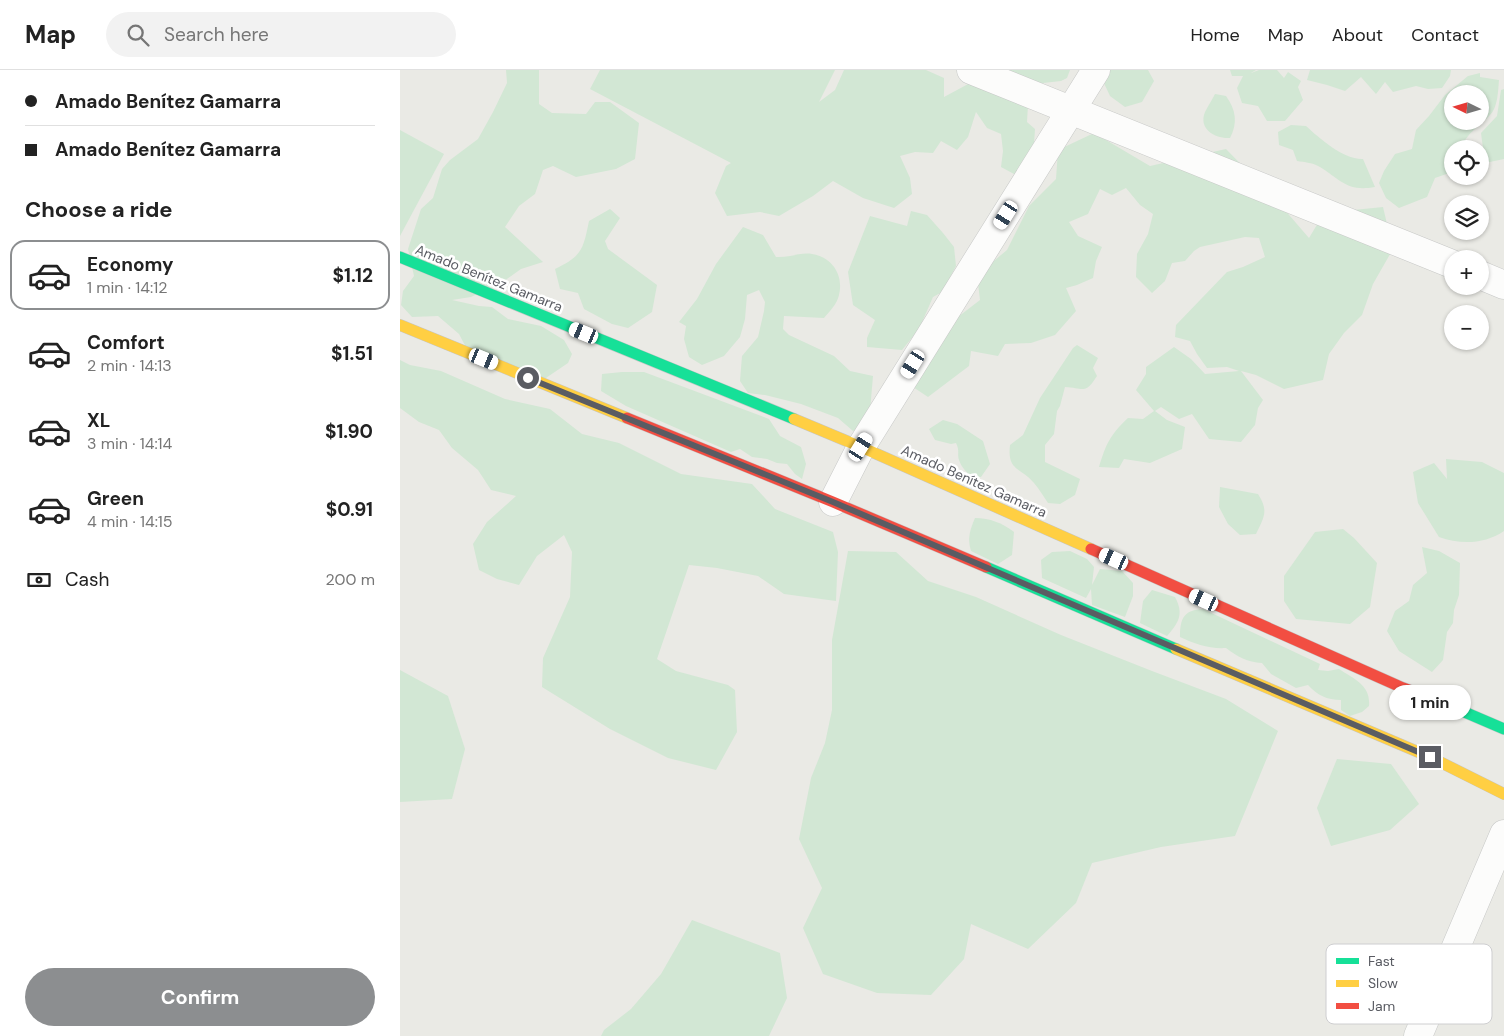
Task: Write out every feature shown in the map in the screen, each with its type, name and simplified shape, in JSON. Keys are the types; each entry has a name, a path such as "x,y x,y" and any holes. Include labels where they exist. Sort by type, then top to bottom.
{"main road":[{"name":"Amado Benítez Gamarra","path":"400,257 861,447 1403,688 1457,708 1504,729"},
{"path":"400,325 833,502 1430,757 1504,794"}],"street":[{"path":"971,70 1444,261"},
{"path":"833,502 861,447 1096,70"},
{"path":"1489,279 1504,285"},
{"path":"1457,944 1504,834"},
{"path":"1418,1036 1423,1024"}],"green space":[{"path":"506,70 539,70 539,104 552,113 586,114 595,102 610,102 639,123 635,159 616,169 576,177 553,166 543,170 535,194 519,206 505,227 543,262 521,269 504,281 471,297 452,300 492,307 508,319 541,326 564,340 572,354 568,363 540,382 469,353 459,334 438,316 412,317 401,305 403,291 414,276 408,249 421,209 433,198 442,169 450,160 478,139 507,83"},
{"path":"600,70 835,70 819,102 835,90 844,70 926,70 944,78 944,97 970,83 1028,105 1027,122 1035,129 1034,144 1037,165 1014,174 1001,167 1003,151 1001,134 987,128 976,112 968,137 957,150 941,141 933,153 915,152 900,156 910,178 912,194 894,208 863,198 833,181 813,196 779,216 760,212 727,216 715,193 726,166 731,163 590,89"},
{"path":"1009,70 1070,70 1067,78 1061,81 1034,84"},
{"path":"1109,70 1148,70 1154,81 1142,102 1125,107 1110,96 1103,81"},
{"path":"1230,70 1256,70 1251,73 1259,70 1277,70 1284,78 1288,72 1301,81 1298,87 1303,100 1285,121 1267,121 1258,106 1242,103 1237,88 1243,76 1232,76"},
{"path":"1310,70 1451,70 1450,76 1442,88 1428,89 1416,86 1393,92 1385,82 1376,94 1361,77 1345,91 1307,80"},
{"path":"1480,73 1480,77 1499,80 1497,99 1493,112 1489,116 1489,85 1457,85 1468,76"},
{"path":"1504,89 1504,159 1489,162 1489,140 1482,140 1481,133 1484,130 1489,130 1489,124 1497,116 1501,90"},
{"path":"1215,94 1226,96 1234,111 1235,122 1230,138 1214,135 1209,132 1204,123 1205,112"},
{"path":"1444,96 1444,130 1474,130 1465,140 1444,140 1444,175 1435,178 1427,197 1399,208 1386,198 1379,183 1395,154 1412,149 1416,130"},
{"path":"1291,125 1306,126 1340,152 1363,159 1375,187 1358,188 1345,184 1318,166 1297,161 1293,150 1279,145 1278,132"},
{"path":"400,130 444,154 400,236"},
{"path":"1094,133 1150,166 1226,149 1277,201 1309,238 1324,213 1383,207 1393,249 1373,284 1362,315 1344,333 1329,354 1323,380 1284,389 1256,375 1241,371 1263,400 1258,408 1255,425 1241,442 1209,439 1192,414 1179,419 1161,407 1155,411 1167,420 1185,427 1182,449 1150,463 1124,459 1119,468 1099,467 1109,440 1122,424 1128,418 1143,419 1154,411 1136,390 1146,374 1146,367 1174,347 1191,359 1205,374 1239,371 1227,367 1207,368 1190,341 1175,337 1176,325 1227,272 1265,257 1259,238 1245,237 1200,247 1185,261 1172,263 1165,281 1152,293 1136,277 1137,254 1148,234 1153,214 1140,205 1126,188 1112,195 1100,189 1088,214 1069,222 1078,236 1102,247 1096,261 1093,278 1066,288 1076,311 1055,335 1031,343 1005,344 998,356 971,351 969,366 928,397 913,387 954,320 980,300 977,275 1007,250 1029,206 1056,179 1058,150"},
{"path":"610,209 620,218 605,241 608,249 657,285 652,312 628,328 612,324 584,309 578,293 560,289 555,269 571,260 580,251 589,221"},
{"path":"911,211 927,215 943,233 954,247 956,266 942,292 933,297 919,329 902,350 867,347 867,338 875,320 853,305 848,272 870,216 907,226"},
{"path":"743,227 763,235 776,257 812,254 825,259 835,268 840,281 840,288 837,301 829,313 824,318 784,316 783,329 789,335 834,356 850,371 873,376 869,422 853,431 838,418 801,404 748,393 740,381 742,356 758,337 765,302 759,290 747,295 745,319 740,337 724,356 702,365 689,357 684,339 686,326 679,322 697,299 716,264"},
{"path":"1077,345 1098,358 1093,368 1097,376 1087,388 1065,387 1057,411 1054,434 1045,445 1045,462 1080,479 1075,495 1060,504 1048,503 1034,483 1013,464 1010,445 1023,435 1040,398 1073,348"},
{"path":"400,360 410,365 441,371 505,399 550,409 582,434 619,443 681,474 752,484 775,509 833,532 838,552 836,601 784,594 758,576 689,565 657,659 676,671 728,685 735,690 737,732 716,770 668,758 610,729 542,687 543,658 570,597 572,552 564,535 537,556 519,585 497,579 479,570 473,544 487,522 516,496 491,490 478,470 452,448 439,430 419,422 400,408"},
{"path":"644,372 769,419 780,436 801,447 806,464 802,479 787,464 752,457 740,449 731,452 626,406 601,391 602,374"},
{"path":"943,420 957,424 983,441 990,464 981,477 974,478 963,468 959,460 956,443 951,444 935,440 929,429"},
{"path":"1446,459 1482,462 1504,473 1504,531 1489,539 1473,542 1447,540 1439,537 1418,503 1413,472 1434,463 1447,479"},
{"path":"1220,487 1258,494 1263,505 1264,514 1256,534 1240,535 1228,524 1219,507"},
{"path":"975,518 996,522 1014,532 1012,555 998,564 971,551 969,542"},
{"path":"1343,529 1377,563 1370,607 1350,624 1296,619 1284,601 1284,576 1315,532"},
{"path":"1422,547 1439,551 1460,563 1459,595 1454,610 1453,623 1447,632 1443,660 1432,672 1399,651 1387,631 1395,611 1409,601 1413,585 1427,573"},
{"path":"848,551 896,552 928,581 976,597 1061,635 1226,699 1278,731 1235,836 1161,847 1092,863 1076,903 1028,949 971,924 964,959 931,995 877,993 823,974 803,928 822,888 799,839 811,778 825,743 832,710 832,640"},
{"path":"1070,551 1087,559 1094,567 1092,585 1100,569 1122,571 1133,583 1133,596 1125,617 1092,605 1091,589 1086,598 1042,578 1041,560 1052,552"},
{"path":"1152,590 1175,597 1178,603 1179,618 1167,636 1140,623 1143,601"},
{"path":"1203,609 1320,664 1318,670 1339,669 1360,683 1367,693 1369,706 1362,712 1350,716 1341,710 1341,700 1323,696 1315,692 1308,685 1296,688 1271,674 1262,663 1243,659 1226,648 1202,646 1180,637 1184,616 1191,611"},
{"path":"400,670 448,696 465,749 452,799 400,802"},
{"path":"1337,759 1391,764 1419,804 1390,830 1331,846 1317,808"},
{"path":"692,920 780,953 787,998 769,1036 601,1036 604,1030 631,1009 661,974"}],"traffic: fast":[{"path":"400,257 794,419"},
{"path":"986,567 1176,649"},
{"path":"1441,702 1504,729"}],"traffic: slow":[{"path":"400,325 627,418"},
{"path":"794,419 1091,549"},
{"path":"1176,649 1430,757 1504,794"}],"traffic: jam":[{"path":"627,418 986,567"},
{"path":"1091,549 1403,688 1441,702"}],"route":[{"path":"528,378 833,502 1430,757"}]}
